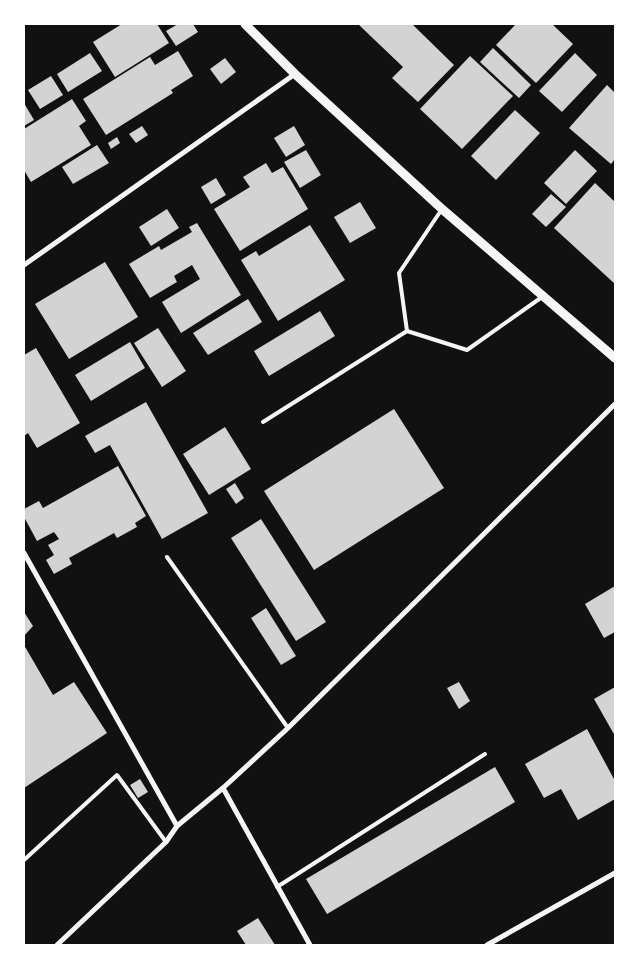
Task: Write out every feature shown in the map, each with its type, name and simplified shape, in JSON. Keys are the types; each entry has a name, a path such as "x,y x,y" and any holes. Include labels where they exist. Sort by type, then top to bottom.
{"street":[{"path":"244,24 295,74 442,209 615,358"},
{"path":"24,265 295,74"},
{"path":"57,945 166,842 177,826 223,788 288,728 615,404"},
{"path":"24,553 177,826"},
{"path":"223,788 310,945"},
{"path":"487,945 615,873"}],"lane":[{"path":"407,331 399,274 442,209"},
{"path":"263,422 407,331 467,350 543,296"},
{"path":"167,557 288,728"},
{"path":"277,887 485,754"},
{"path":"24,860 117,775 166,842"}],"building":[{"path":"122,24 157,24 169,43 115,77 93,42"},
{"path":"178,24 193,24 198,32 176,46 166,31"},
{"path":"358,24 412,24 454,65 418,102 392,78 403,67"},
{"path":"516,24 552,24 573,44 536,83 496,45"},
{"path":"493,48 531,85 519,98 480,62"},
{"path":"178,51 193,76 171,90 173,93 106,135 83,99 150,57 155,65"},
{"path":"90,53 102,71 68,92 57,74"},
{"path":"575,53 597,75 562,112 539,91"},
{"path":"470,56 513,96 462,149 420,109"},
{"path":"225,58 236,72 221,84 210,69"},
{"path":"51,76 63,95 40,109 28,90"},
{"path":"607,85 615,93 615,159 611,164 569,128"},
{"path":"72,99 86,121 79,126 91,145 31,182 24,170 24,129"},
{"path":"24,103 34,120 24,126"},
{"path":"515,110 540,133 496,180 471,156"},
{"path":"142,126 148,135 136,143 129,134"},
{"path":"294,126 305,145 286,157 274,138"},
{"path":"117,137 120,143 111,149 108,143"},
{"path":"97,145 109,163 73,184 62,167"},
{"path":"306,150 321,175 300,188 284,162"},
{"path":"575,150 597,171 566,204 544,183"},
{"path":"266,163 272,173 283,167 308,209 240,251 214,209 250,187 243,177"},
{"path":"216,178 226,195 211,204 201,187"},
{"path":"595,183 615,202 615,284 554,228"},
{"path":"551,194 566,207 546,227 532,214"},
{"path":"360,202 376,228 350,243 334,217"},
{"path":"167,209 179,228 151,246 139,227"},
{"path":"197,223 241,295 181,333 162,302 200,279 192,265 174,276 177,282 150,298 129,264 159,246 161,250 192,232 189,227"},
{"path":"310,225 345,280 278,321 241,260 256,251 259,256"},
{"path":"105,262 138,317 69,359 35,304"},
{"path":"248,299 262,322 208,355 193,333"},
{"path":"320,311 335,336 269,376 254,351"},
{"path":"158,328 186,371 162,387 134,343"},
{"path":"130,342 145,368 91,401 75,375"},
{"path":"36,348 80,423 37,448 28,433 24,436 24,355"},
{"path":"146,402 208,513 162,539 110,445 95,453 85,436"},
{"path":"394,409 444,488 314,570 264,491"},
{"path":"225,427 251,469 209,495 183,454"},
{"path":"118,466 146,516 135,523 137,527 117,538 114,533 69,558 72,564 54,574 46,560 54,555 48,545 59,539 54,532 37,541 24,517 24,509 39,501 43,508"},
{"path":"235,483 244,498 236,504 226,489"},
{"path":"261,519 326,622 296,641 231,538"},
{"path":"615,586 615,632 604,638 585,604"},
{"path":"266,608 296,656 281,665 251,618"},
{"path":"24,612 33,626 24,636"},
{"path":"24,645 53,695 74,682 107,733 24,788"},
{"path":"459,682 470,701 459,709 447,688"},
{"path":"615,687 615,736 594,699"},
{"path":"587,729 615,781 615,799 578,820 561,789 544,798 525,764"},
{"path":"495,767 515,802 327,914 306,879"},
{"path":"140,779 148,792 138,798 130,785"},
{"path":"258,918 275,945 246,945 237,931"}]}
